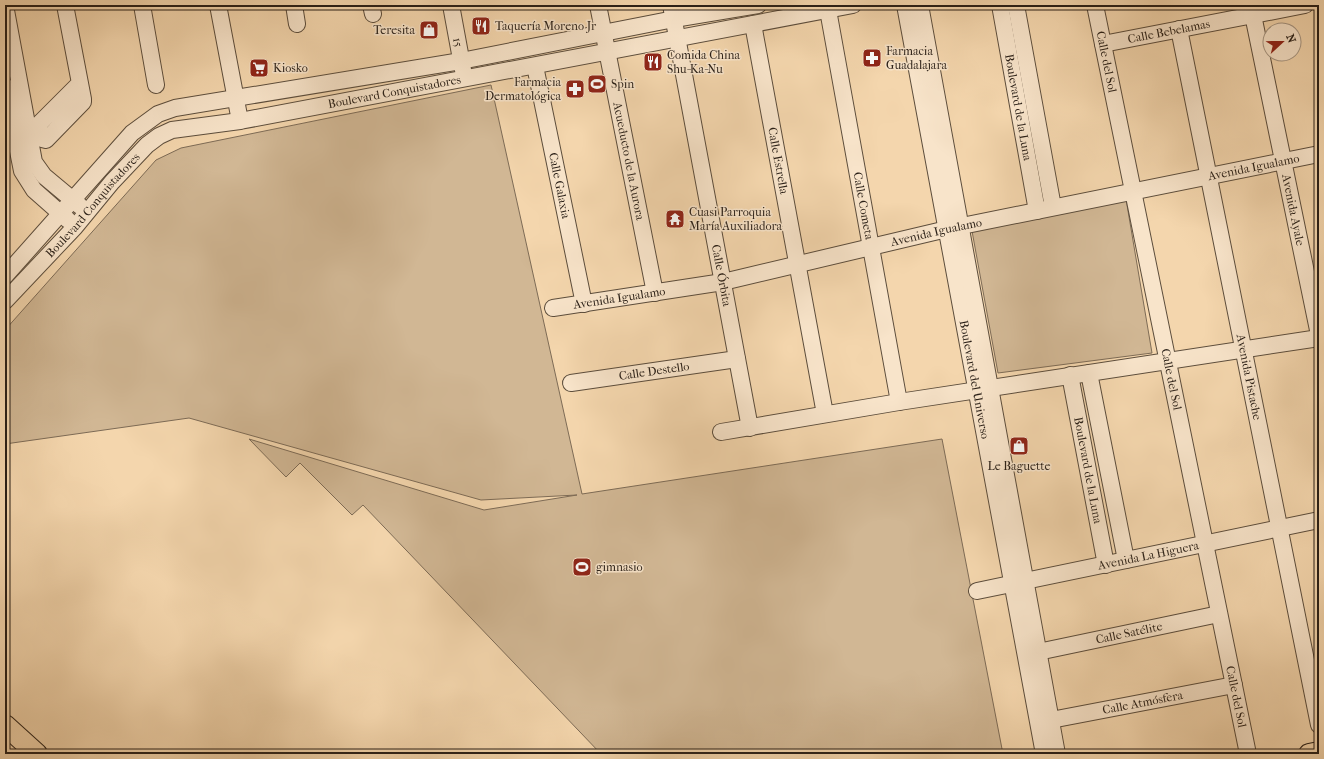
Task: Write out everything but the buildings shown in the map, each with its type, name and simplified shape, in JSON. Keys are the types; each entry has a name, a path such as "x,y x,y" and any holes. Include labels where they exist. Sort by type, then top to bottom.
{"main road":[{"path":"5,725 37,754"},
{"path":"1309,754 1319,752"}],"street":[{"path":"5,5 8,46 28,166 44,176 88,212"},
{"path":"65,5 80,83"},
{"path":"142,5 156,85"},
{"path":"218,5 240,121"},
{"path":"294,5 298,24"},
{"name":"15","path":"451,5 465,79"},
{"name":"Acueducto de la Aurora","path":"598,5 655,293"},
{"name":"Boulevard Conquistadores","path":"5,276 132,133 145,122 158,114 175,108 235,97 461,61 604,34 673,12 758,5"},
{"name":"Boulevard Conquistadores","path":"5,302 88,212 137,155 159,136 172,130 240,121 535,66 608,50 853,5"},
{"name":"Boulevard del Universo","path":"905,5 932,110 1045,722 1057,754"},
{"name":"Boulevard del Universo","path":"920,5 932,110"},
{"name":"Boulevard de la Luna","path":"1000,5 1018,62 1053,207"},
{"name":"Boulevard de la Luna","path":"1016,5 1018,62 1037,211"},
{"name":"Calle del Sol","path":"1095,5 1248,754"},
{"name":"Calle Bebelamas","path":"1103,44 1305,5"},
{"name":"Calle Cometa","path":"828,10 898,402"},
{"name":"Calle Órbita","path":"673,12 750,428"},
{"name":"Avenida Ayale","path":"1253,15 1319,336"},
{"name":"Calle Estrella","path":"753,24 825,414"},
{"name":"Avenida Pistache","path":"1179,29 1319,725"},
{"name":"Calle Galaxia","path":"535,66 584,304"},
{"path":"5,86 34,190 75,226"},
{"name":"Avenida Igualamo","path":"553,308 723,282 871,248 954,227 1319,154"},
{"path":"721,432 898,402 1168,361 1319,336"},
{"name":"Calle Destello","path":"571,383 737,359"},
{"name":"Boulevard de la Luna","path":"1089,373 1126,560"},
{"name":"Boulevard de la Luna","path":"1070,375 1106,565"},
{"name":"Avenida La Higuera","path":"977,591 1319,520"},
{"name":"Boulevard del Universo","path":"1019,582 1038,652 1045,722 1044,754"},
{"name":"Calle Satélite","path":"1038,652 1219,614"},
{"name":"Calle Atmósfera","path":"1045,722 1234,685"}],"shaded area":[{"path":"491,85 582,494 942,439 1003,754 601,754 363,505 352,515 300,463 286,477 249,439 484,510 577,495 481,500 189,418 5,444 5,330 156,160 181,148"},
{"path":"1126,199 1152,353 998,373 972,231"}],"place":[{"name":"Taquería Moreno Jr","path":"481,26"},
{"name":"Teresita","path":"429,30"},
{"name":"Farmacia Guadalajara","path":"872,58"},
{"name":"Comida China Shu-Ka-Nu","path":"653,62"},
{"name":"Kiosko","path":"259,68"},
{"name":"Spin","path":"597,84"},
{"name":"Farmacia Dermatológica","path":"575,89"},
{"name":"Cuasi Parroquia María Auxiliadora","path":"675,219"},
{"name":"Le Baguette","path":"1019,446"},
{"name":"gimnasio","path":"582,567"}]}
